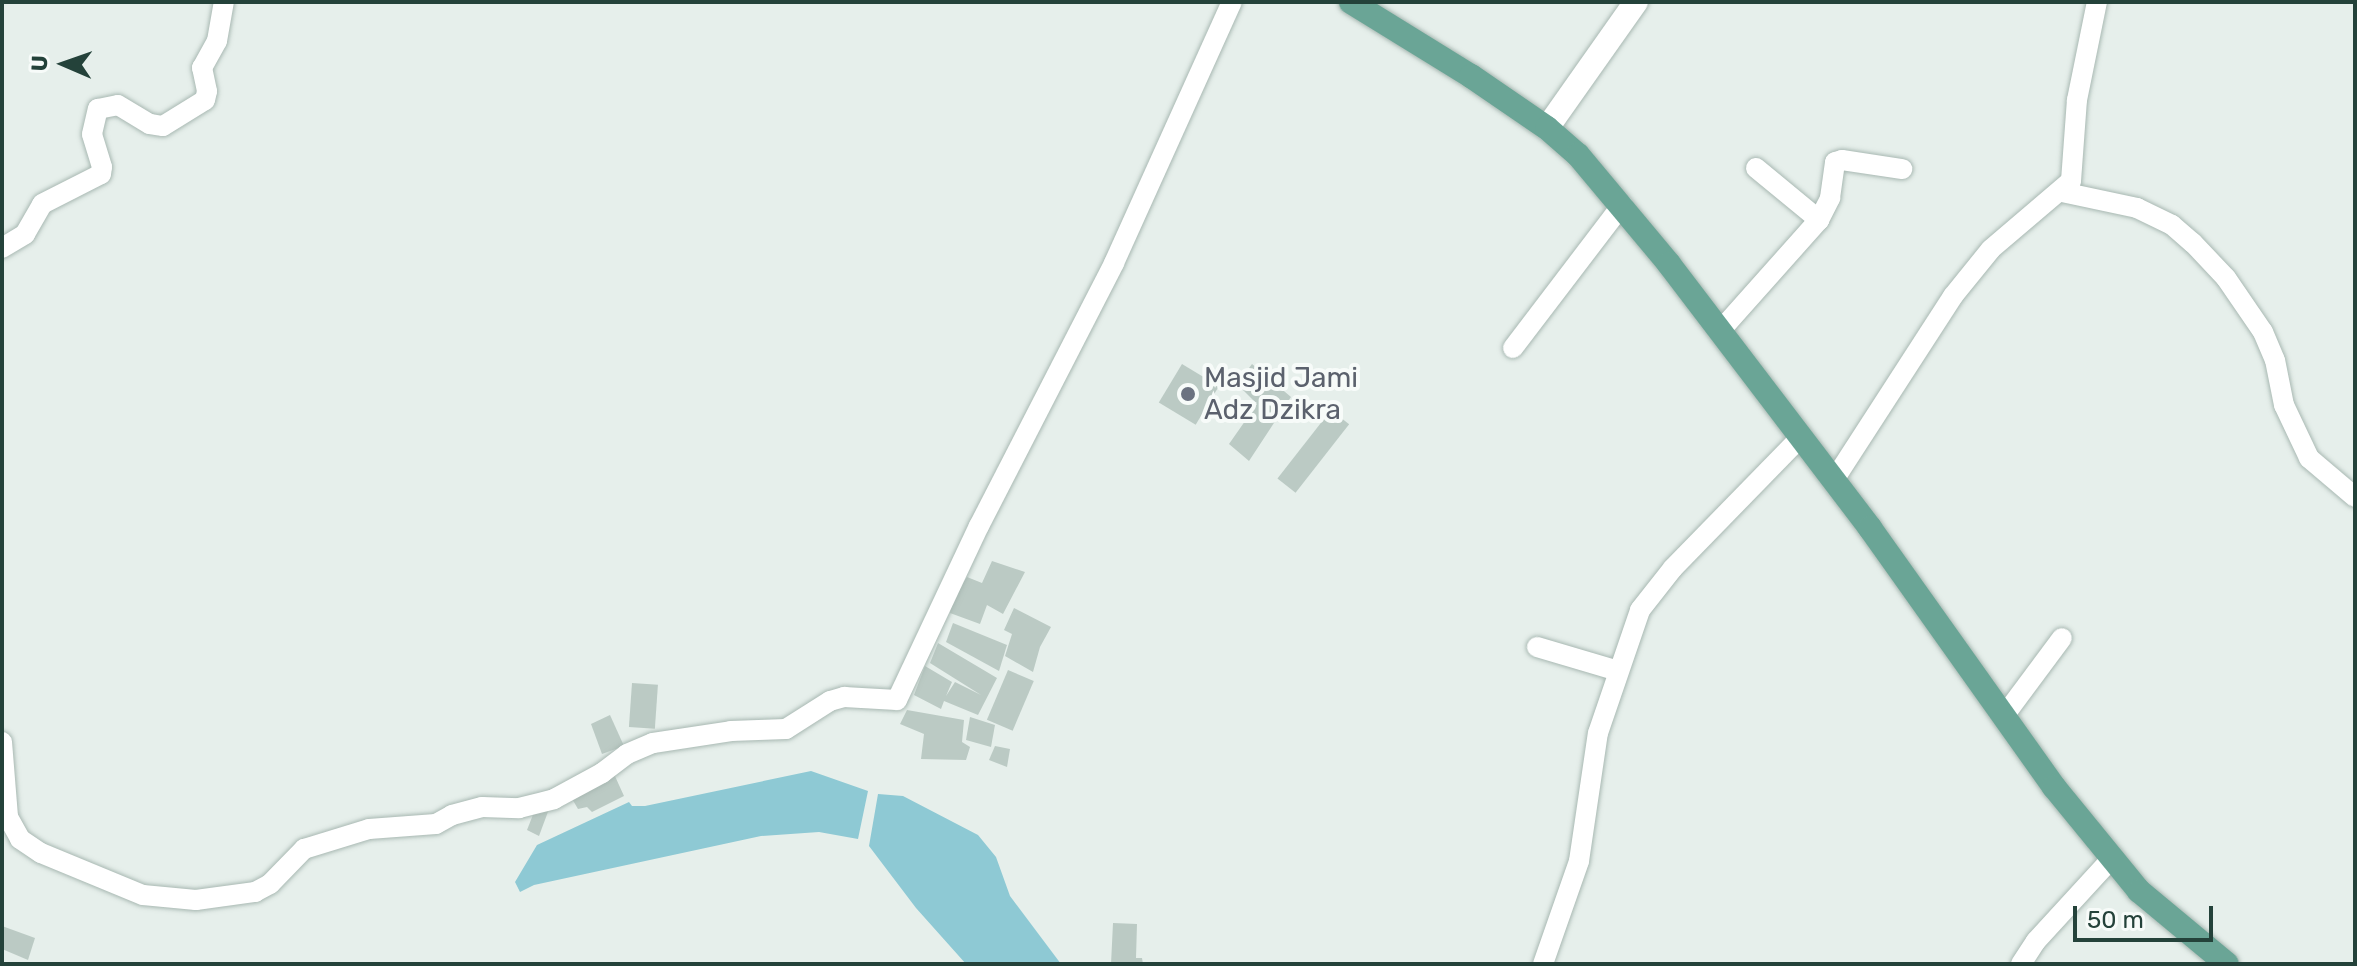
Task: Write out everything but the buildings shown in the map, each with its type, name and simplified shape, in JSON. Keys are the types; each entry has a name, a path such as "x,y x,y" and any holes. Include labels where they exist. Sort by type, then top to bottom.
{"main road":[{"path":"1351,2 1471,76 1547,128 1578,155 1622,205 1834,480 2054,787 2139,891 2227,964"}],"street":[{"path":"2,248 25,234 42,204 101,174 92,134 98,109 118,105 150,124 163,126 205,100 207,91 202,68 217,41 224,2"},
{"path":"2,742 8,817 20,839 41,853 143,895 181,900 255,892 270,884 304,849 369,829 436,824 452,815 482,807 519,808 554,799 602,773 627,754 653,743 731,731 786,729 830,701 844,697 897,700 979,526 1114,263 1232,2"},
{"path":"1547,128 1636,2"},
{"path":"1834,480 1877,419 1953,296 2013,227 2062,192 2071,181 2075,163 2077,100 2097,2"},
{"path":"1720,331 1819,220 1830,198 1835,162 1842,160 1902,169"},
{"path":"1756,168 1819,220"},
{"path":"2062,192 2137,208 2172,225 2193,243 2226,278 2263,332 2275,360 2284,405 2309,458 2355,497"},
{"path":"1513,348 1622,205"},
{"path":"1543,964 1579,861 1594,748 1631,628 1650,596 1725,513 1801,437"},
{"path":"2004,716 2062,638"},
{"path":"1537,647 1618,671"},
{"path":"2021,964 2036,941 2112,858"}],"water":[{"path":"811,771 868,791 858,839 819,832 761,836 534,885 520,892 515,882 537,845 629,802 632,806 645,806"},
{"path":"878,794 903,796 978,835 996,857 1010,896 1061,964 966,964 916,908 869,846"}],"place":[{"name":"Masjid Jami Adz Dzikra","path":"1188,394"}]}
